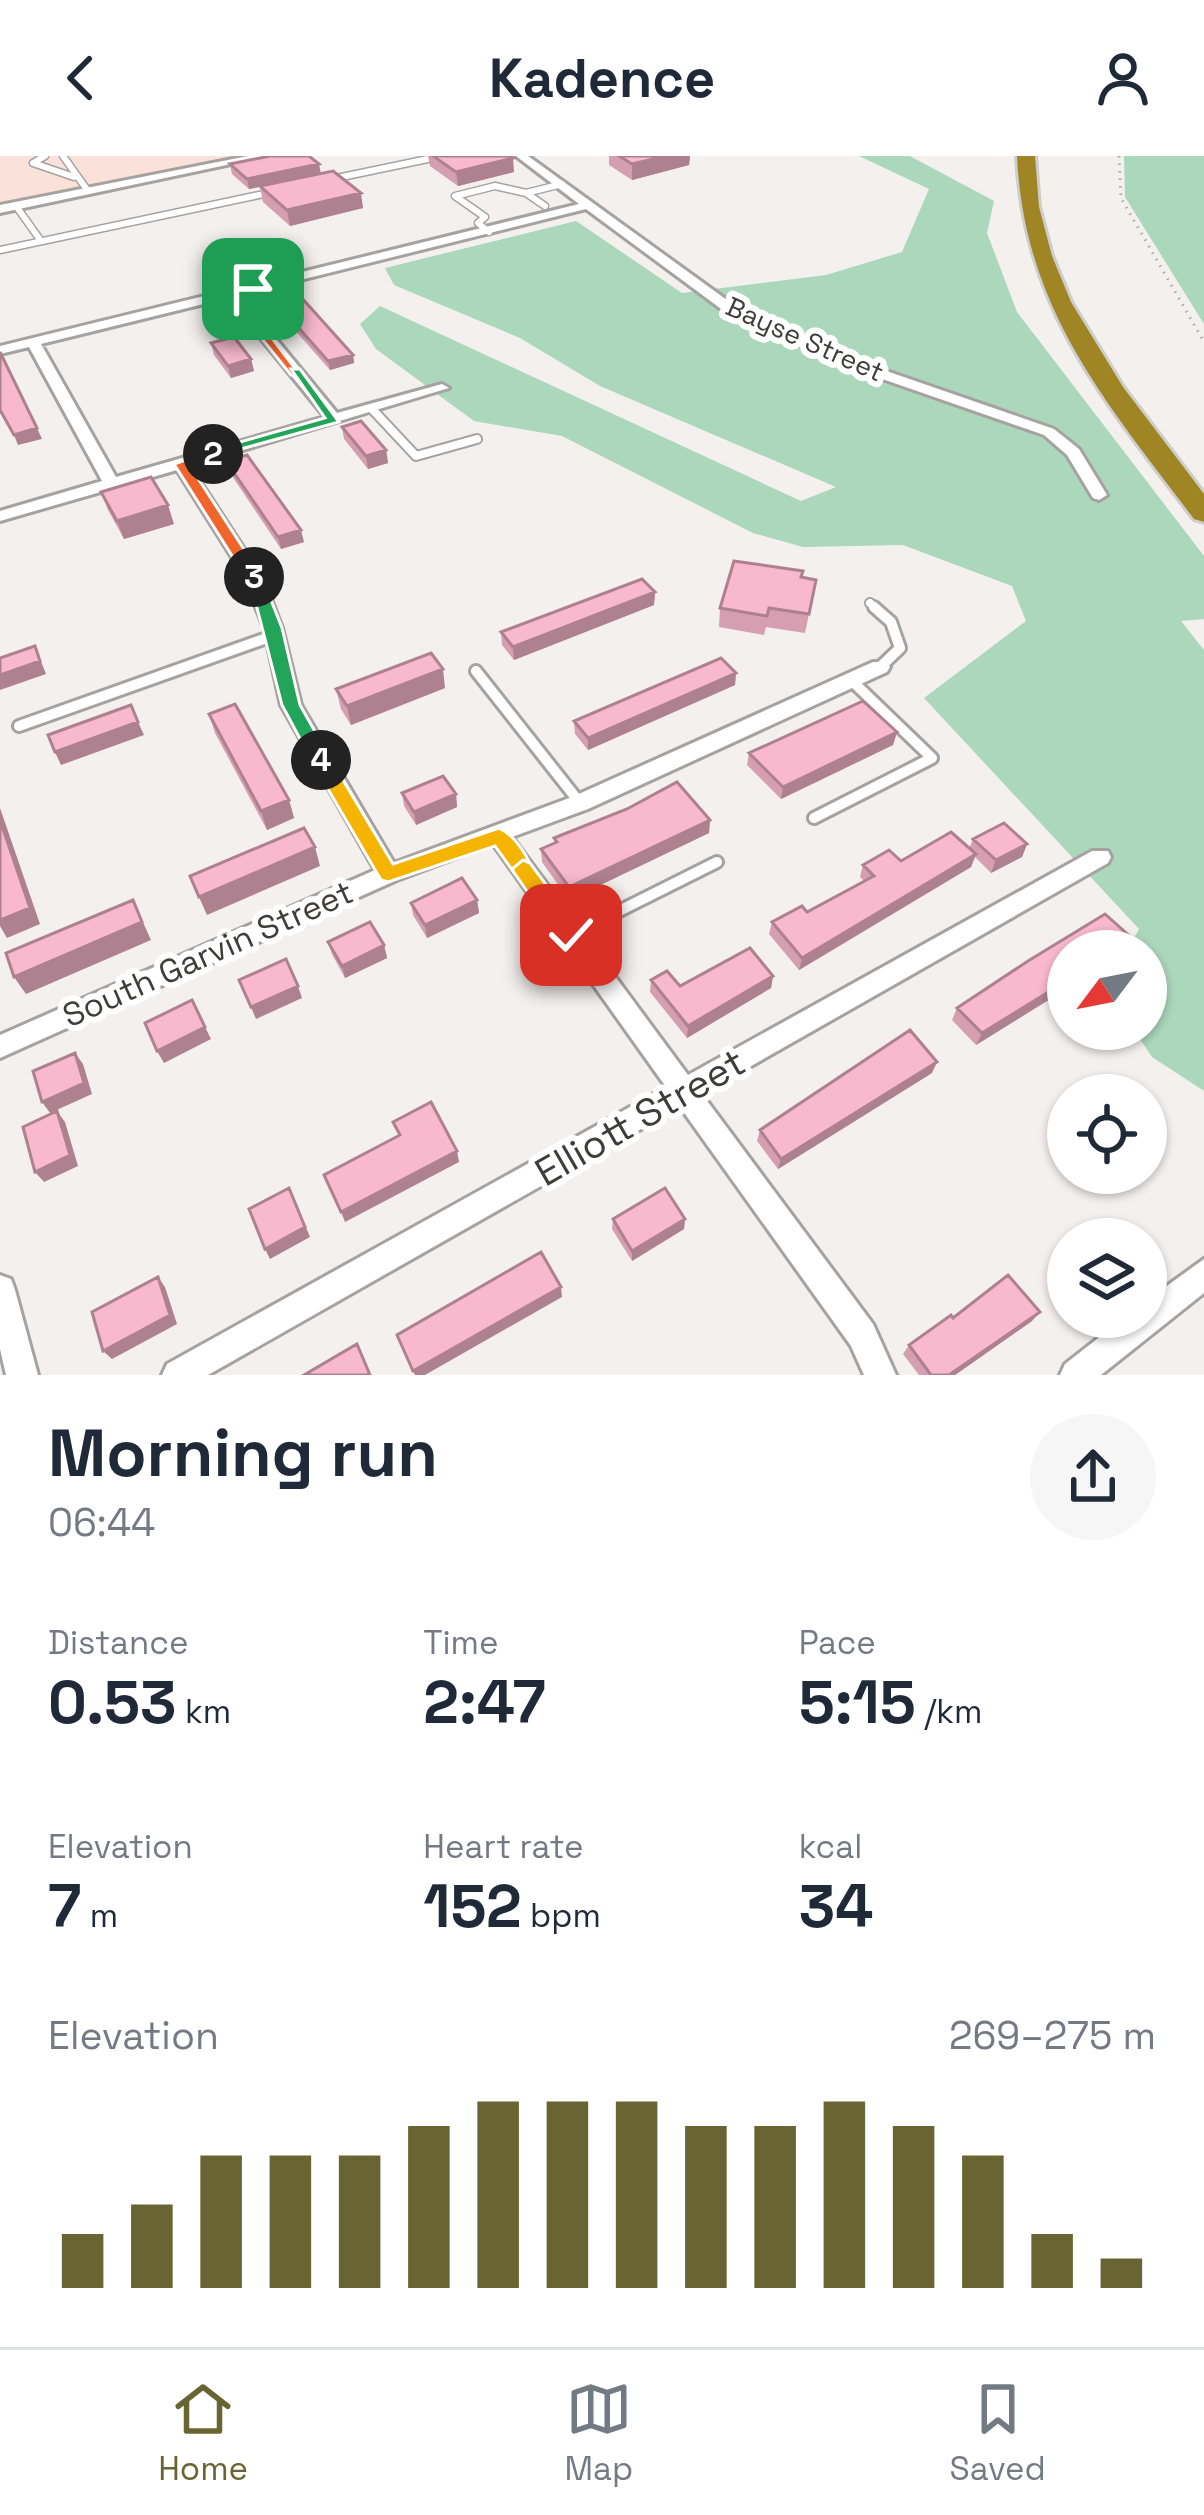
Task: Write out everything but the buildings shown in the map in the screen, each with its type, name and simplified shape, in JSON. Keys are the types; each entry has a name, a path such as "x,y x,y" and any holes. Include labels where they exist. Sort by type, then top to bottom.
{"highway":[{"path":"1015,156 1020,202 1046,272 1090,356 1204,513"},
{"path":"1026,156 1033,232"},
{"path":"1048,156 1053,214 1084,297 1125,367 1204,473"}],"street":[{"path":"0,209 264,156"},
{"name":"Bayse Street","path":"521,156 720,303 759,324 867,369 1049,432 1067,444 1099,495"},
{"path":"0,350 584,206"},
{"path":"232,294 334,419"},
{"path":"33,342 110,484"},
{"path":"0,515 442,388"},
{"path":"182,464 254,578 275,635 291,705 388,874"},
{"name":"South Garvin Street","path":"0,1047 388,874 580,802 880,667"},
{"path":"499,836 862,1334 880,1375"},
{"name":"Elliott Street","path":"178,1375 1100,857"},
{"path":"1076,1375 1204,1274"},
{"path":"0,1290 18,1373"}],"lane":[{"path":"45,156 33,163 74,177 88,191"},
{"path":"62,156 73,166 74,177"},
{"path":"320,182 442,156"},
{"path":"526,193 562,184"},
{"path":"489,232 478,223 485,217 455,196 495,187 526,193 545,206"},
{"path":"0,250 277,191"},
{"path":"16,206 41,241"},
{"path":"372,409 416,456 477,440"},
{"path":"870,603 892,622 900,648 880,667"},
{"path":"19,726 275,635"},
{"path":"476,671 580,802"},
{"path":"814,818 932,758 851,680"},
{"path":"571,935 717,862"}],"path":[{"path":"1119,156 1121,198 1204,342"}],"shaded area":[{"path":"0,156 252,156 0,207"}],"green space":[{"path":"859,156 910,156 994,201 987,233 1017,312 1204,556 1204,619 1181,621 1204,650 1204,1091 1147,1050 1167,1050 1167,930 1138,930 924,698 1026,621 1012,586 903,545 803,547 753,533 562,436 474,421 376,349 360,324 380,306 801,501 836,487 600,386 520,338 394,285 385,268 576,221 682,293 826,275 902,252 929,189"},
{"path":"1124,156 1204,156 1204,324 1125,197"}],"route":[{"path":"253,289 232,294 334,419 182,464 264,598 285,688 300,724 388,874 499,836 571,935"}]}
